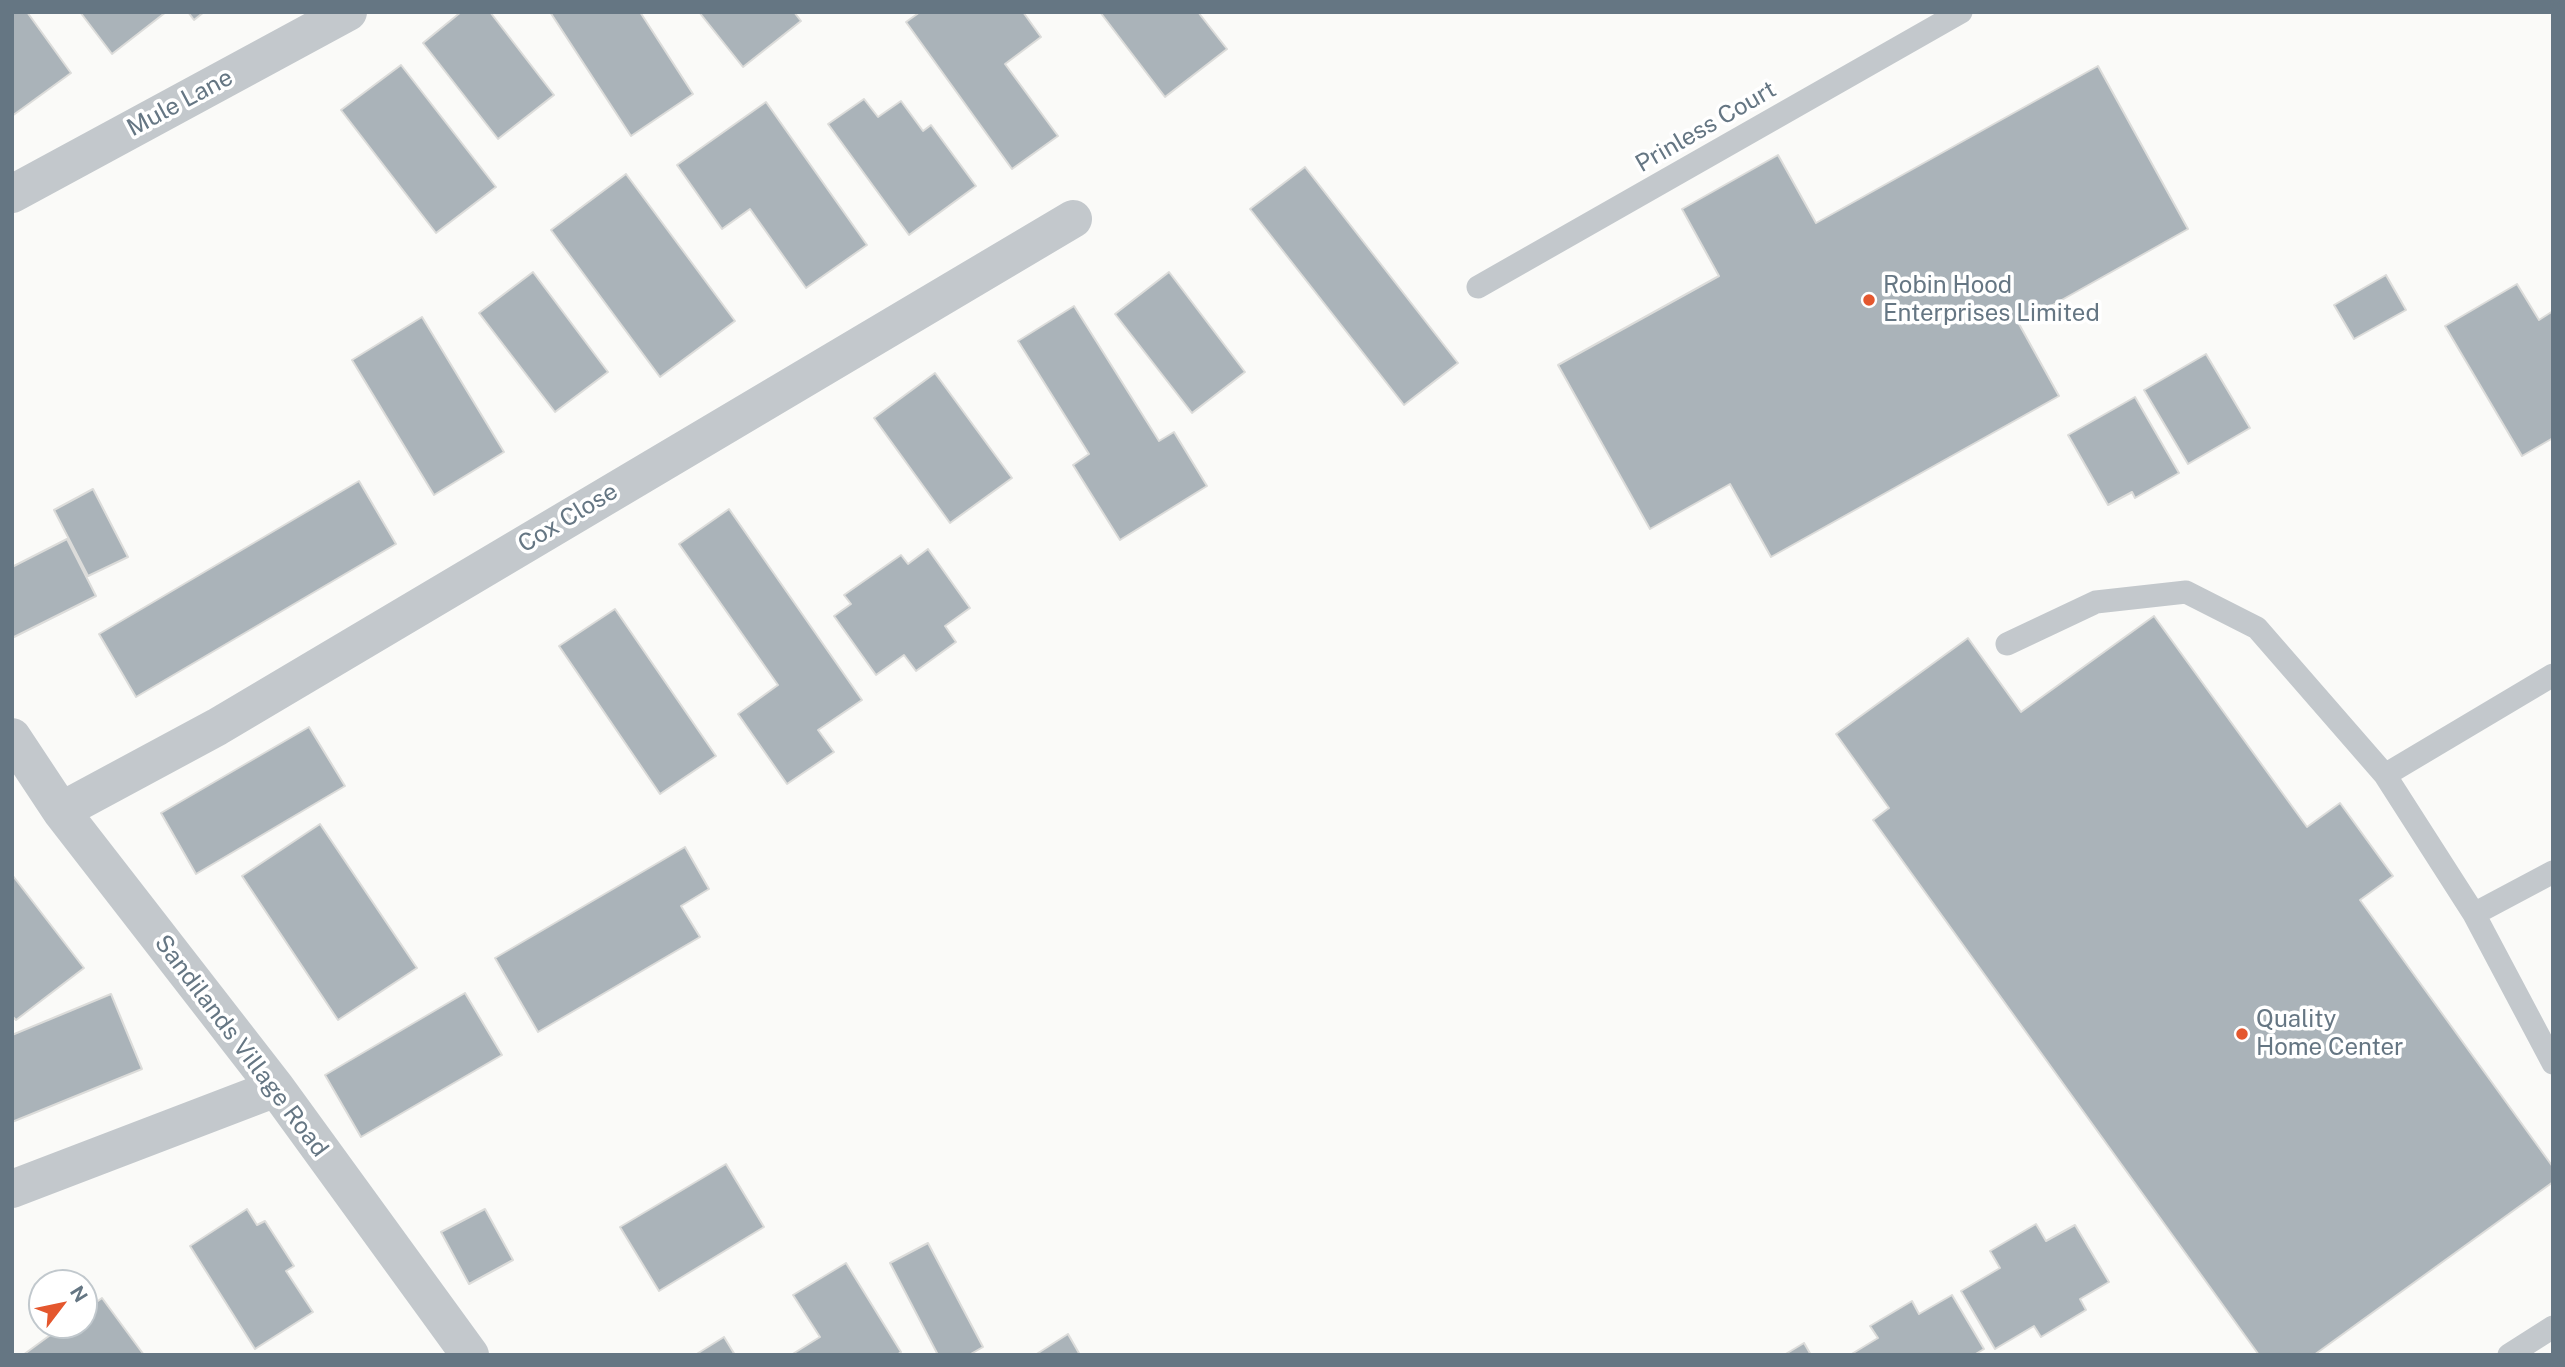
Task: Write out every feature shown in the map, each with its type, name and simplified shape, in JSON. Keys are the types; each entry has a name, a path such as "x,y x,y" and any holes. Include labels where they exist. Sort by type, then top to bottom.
{"street":[{"name":"Mule Lane","path":"12,194 348,12"},
{"name":"Cox Close","path":"61,811 217,727 1073,219"},
{"name":"Sandilands Village Road","path":"17,750 61,811 276,1088 470,1355"},
{"path":"12,1189 276,1088"}],"lane":[{"name":"Prinless Court","path":"1478,287 1961,12"},
{"path":"2007,643 2096,602 2186,592 2258,628 2385,775 2474,914 2553,1063"},
{"path":"2385,775 2553,675"},
{"path":"2474,914 2553,872"},
{"path":"2509,1355 2553,1327"}],"building":[{"path":"12,12 27,12 71,73 12,116"},
{"path":"80,12 166,12 112,54"},
{"path":"188,12 204,12 194,20"},
{"path":"461,12 490,12 554,95 498,139 423,43"},
{"path":"550,12 640,12 693,94 631,136"},
{"path":"699,12 794,12 801,21 743,67"},
{"path":"920,12 1023,12 1041,37 1005,64 1058,136 1012,169 906,22"},
{"path":"1100,12 1198,12 1227,49 1165,97"},
{"path":"401,65 496,187 436,233 341,110"},
{"name":"Robin Hood Enterprises Limited","path":"2098,66 2188,229 2019,324 2059,396 1771,557 1730,484 1650,529 1558,365 1719,276 1682,209 1778,155 1816,223"},
{"path":"864,99 878,117 901,101 923,131 931,125 976,186 909,235 828,124"},
{"path":"766,102 867,245 806,288 750,209 722,229 677,165"},
{"path":"1305,167 1458,363 1404,405 1250,209"},
{"path":"626,174 735,321 660,377 551,230"},
{"path":"533,272 608,372 555,412 479,313"},
{"path":"1169,272 1245,372 1192,413 1115,314"},
{"path":"2386,275 2406,310 2354,339 2334,305"},
{"path":"2517,284 2539,320 2553,311 2553,438 2522,456 2445,326"},
{"path":"1074,306 1159,441 1174,432 1207,486 1120,540 1073,465 1089,454 1018,341"},
{"path":"422,317 504,452 434,495 352,360"},
{"path":"2206,354 2250,428 2188,464 2144,390"},
{"path":"935,373 1012,478 950,523 874,418"},
{"path":"2135,397 2179,473 2135,498 2132,492 2108,505 2068,435"},
{"path":"359,481 396,544 136,697 99,634"},
{"path":"93,489 128,557 88,576 54,510"},
{"path":"729,509 862,700 818,730 834,752 787,784 738,714 778,685 679,544"},
{"path":"67,539 96,596 12,638 12,567"},
{"path":"928,549 970,608 945,626 956,642 916,671 904,655 876,675 834,616 851,604 844,595 901,555 908,564"},
{"path":"615,609 716,756 660,794 559,646"},
{"name":"Quality Home Center","path":"2154,616 2307,827 2340,803 2393,876 2360,900 2553,1167 2553,1182 2314,1355 2259,1355 1873,820 1889,808 1836,734 1968,638 2021,712"},
{"path":"309,727 345,786 196,874 161,813"},
{"path":"320,824 417,968 338,1020 242,876"},
{"path":"685,847 709,889 681,906 700,937 538,1032 495,958"},
{"path":"13,876 84,968 16,1020 12,1016"},
{"path":"465,993 502,1055 361,1137 325,1075"},
{"path":"111,994 142,1069 12,1122 12,1035"},
{"path":"726,1164 764,1227 659,1291 620,1227"},
{"path":"247,1209 257,1225 265,1221 294,1266 286,1271 313,1312 255,1349 190,1246"},
{"path":"485,1209 513,1260 469,1284 441,1232"},
{"path":"2036,1224 2046,1241 2075,1225 2109,1282 2080,1299 2086,1310 2041,1337 2034,1326 1995,1349 1961,1291 2000,1268 1990,1251"},
{"path":"928,1243 983,1347 969,1355 938,1355 890,1263"},
{"path":"846,1263 901,1352 897,1355 791,1355 820,1337 793,1295"},
{"path":"1952,1295 1984,1349 1974,1355 1850,1355 1878,1338 1870,1326 1912,1301 1919,1314"},
{"path":"102,1298 144,1355 23,1355 45,1339 98,1339 98,1301"},
{"path":"1068,1334 1080,1355 1035,1355"},
{"path":"724,1337 735,1355 695,1355"},
{"path":"1804,1343 1811,1355 1784,1355"}],"place":[{"name":"Robin Hood Enterprises Limited","path":"1869,300"},
{"name":"Quality Home Center","path":"2242,1034"}]}
